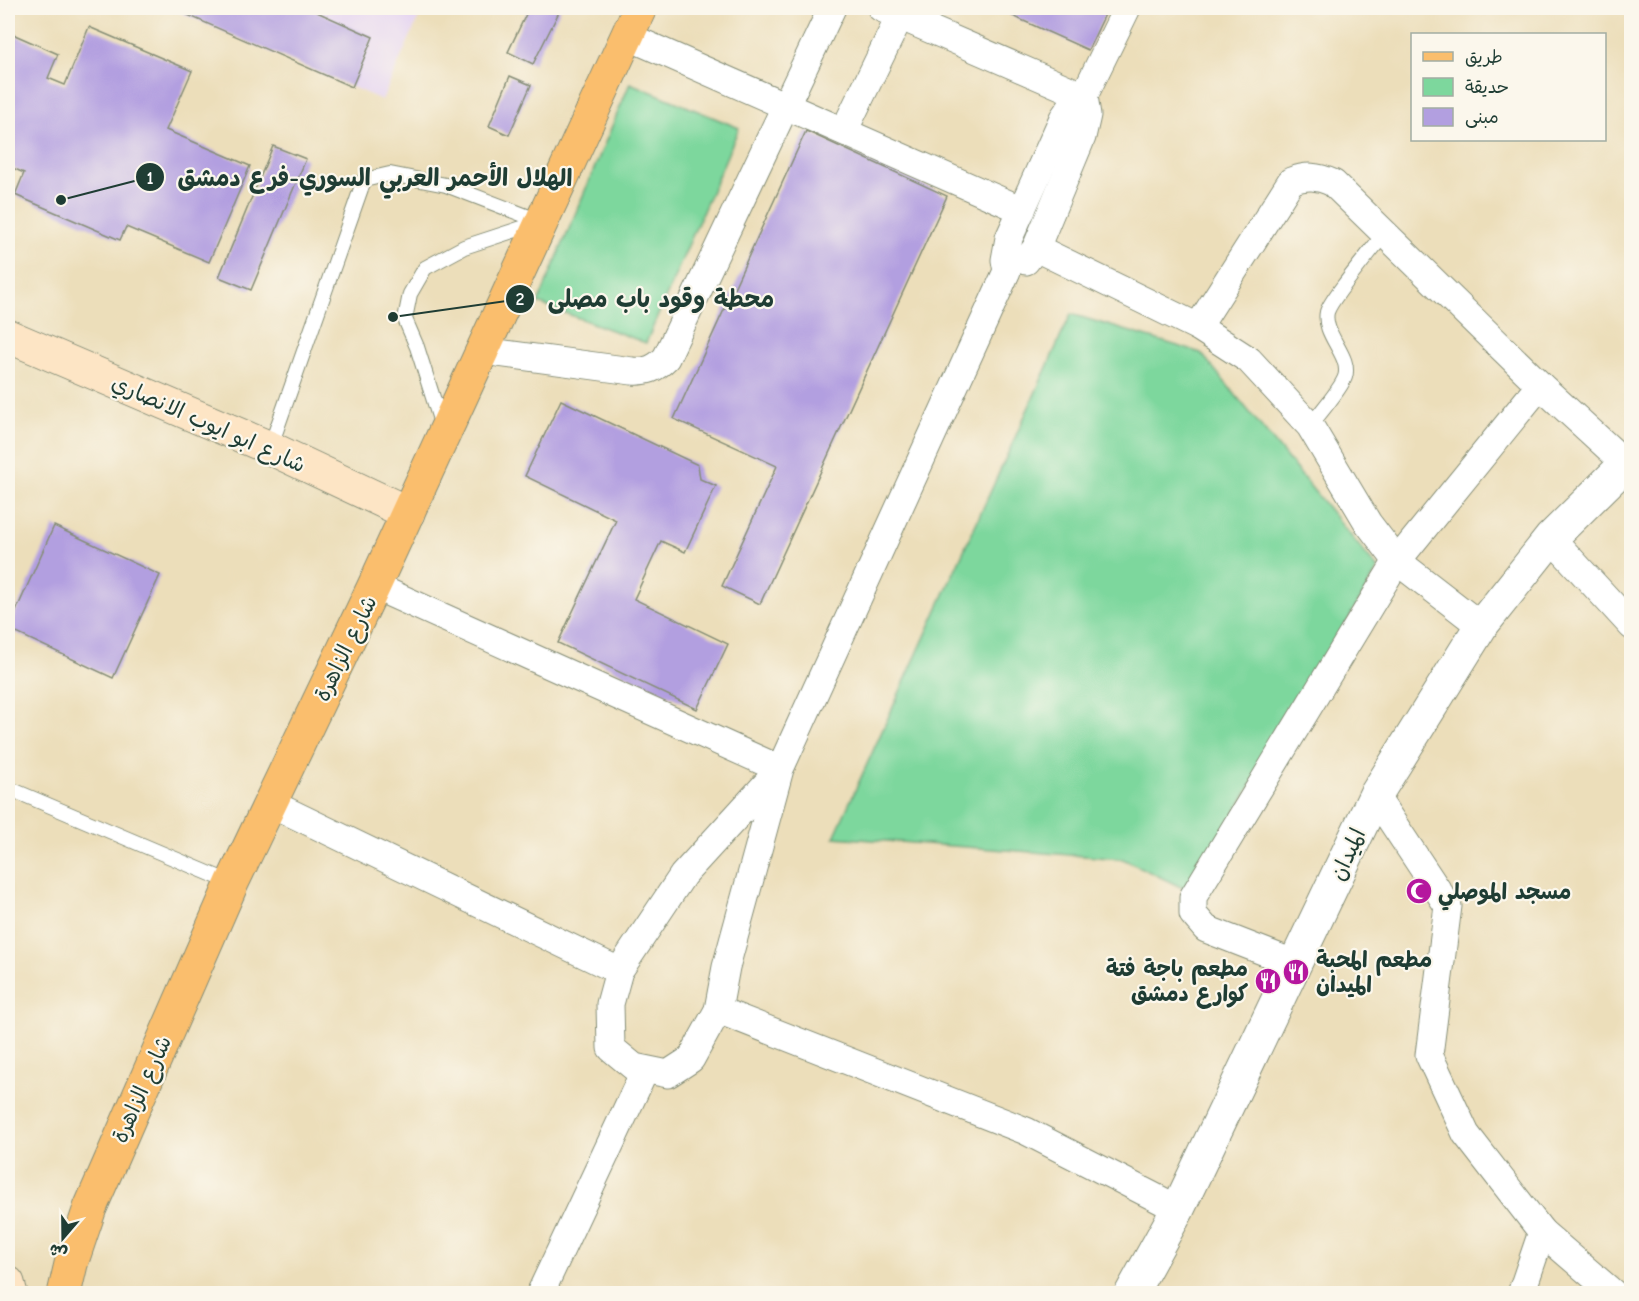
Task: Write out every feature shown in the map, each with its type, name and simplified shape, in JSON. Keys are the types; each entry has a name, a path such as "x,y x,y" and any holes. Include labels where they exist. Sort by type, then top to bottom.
{"main road":[{"name":"شارع الزاهرة","path":"64,1293 90,1208 232,883 445,434 633,22"},
{"name":"شارع ابو ايوب الانصاري","path":"8,336 270,448 408,513"},
{"path":"8,1283 11,1293"}],"street":[{"path":"483,351 632,371 645,372 657,367 666,358 832,8"},
{"path":"780,769 683,875 619,971 609,1004 611,1048 634,1067 668,1074 691,1059 718,1010 726,967 780,769 1007,271 1006,250 1063,118 1070,108 1084,96 1127,8"},
{"path":"844,131 890,12 1084,96"},
{"path":"633,22 787,106 1022,210"},
{"path":"1007,271 1024,262 1036,248 1082,137 1087,115 1084,96"},
{"path":"1198,327 1291,181 1305,176 1319,177 1333,183 1540,385 1629,461"},
{"path":"1036,248 1198,327 1249,360 1310,426 1368,523 1397,561 1481,626"},
{"path":"1296,964 1206,929 1193,914 1193,897 1397,561 1540,385"},
{"name":"الميدان","path":"1131,1293 1178,1209 1375,796 1481,626 1551,538 1629,461"},
{"path":"1551,538 1632,626"},
{"path":"374,586 780,769"},
{"path":"1375,796 1448,906 1429,1055 1466,1134 1542,1232 1614,1293"},
{"path":"270,803 619,971"},
{"path":"718,1010 1026,1131 1178,1209"},
{"path":"540,1293 645,1070"},
{"path":"1521,1293 1542,1232"}],"lane":[{"path":"270,448 364,180 390,174 446,185 542,222"},
{"path":"445,434 417,347 405,319 410,294 425,268 464,247 542,222"},
{"path":"1310,426 1346,375 1346,365 1326,321 1330,306 1384,234"},
{"path":"8,788 232,883"}],"shaded area":[{"path":"170,8 423,8 382,100"}],"green space":[{"path":"630,83 739,128 646,343 538,303"},
{"path":"1071,314 1201,353 1378,569 1189,891 1123,859 834,837"}],"building":[{"path":"186,8 308,8 373,37 352,87 183,13"},
{"path":"529,8 561,8 533,64 508,52"},
{"path":"995,8 1108,8 1088,50"},
{"path":"89,27 192,71 166,130 250,166 209,262 126,227 120,240 15,195 24,173 8,166 8,32 58,54 48,78 65,85"},
{"path":"510,76 531,85 509,135 489,126"},
{"path":"806,131 947,196 760,604 722,586 777,466 674,419"},
{"path":"273,146 306,159 251,290 219,277"},
{"path":"561,400 698,465 700,479 716,486 685,552 661,541 634,599 728,644 697,709 558,643 616,520 525,476"},
{"path":"54,526 160,575 113,678 8,629"}],"place":[{"name":"الهلال الأحمر العربي السوري-فرع دمشق","path":"61,200"},
{"name":"محطة وقود باب مصلى","path":"393,317"},
{"name":"مسجد الموصلي","path":"1419,891"},
{"name":"مطعم المحبة الميدان","path":"1296,972"},
{"name":"مطعم باجة فتة كوارع دمشق","path":"1268,981"}]}
